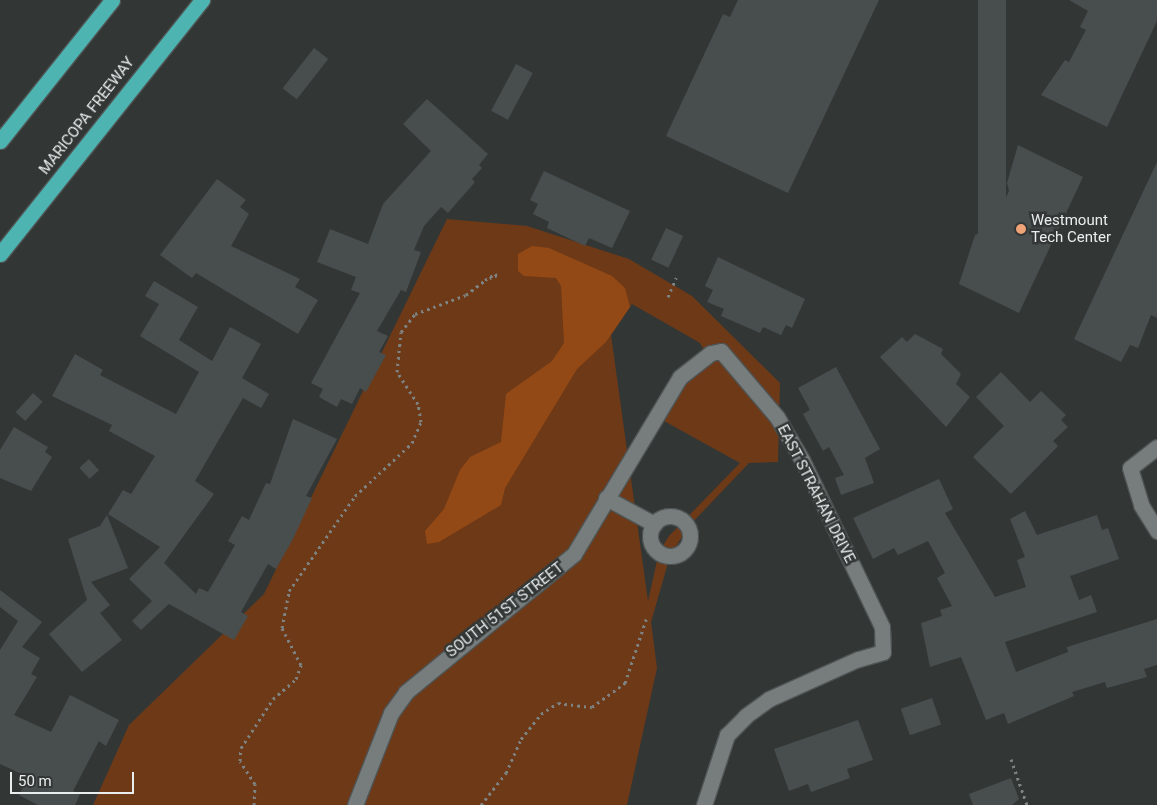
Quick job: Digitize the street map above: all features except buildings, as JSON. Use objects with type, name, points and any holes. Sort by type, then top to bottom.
[{"type":"highway","points":[[0,141],[112,0]]},
{"type":"highway","name":"MARICOPA FREEWAY","points":[[0,254],[202,0]]},
{"type":"street","name":"SOUTH 51ST STREET","points":[[355,805],[392,713],[406,692],[561,567],[606,498],[680,377],[711,353],[721,351]]},
{"type":"street","name":"EAST STRAHAN DRIVE","points":[[704,805],[727,735],[746,716],[769,699],[858,659],[884,652],[882,627],[802,460],[776,417],[721,351]]},
{"type":"street","points":[[1157,446],[1130,468],[1141,506],[1157,531]]},
{"type":"street","points":[[606,498],[654,524]]},
{"type":"path","points":[[254,805],[255,784],[240,761],[242,748],[274,700],[296,679],[301,665],[282,628],[289,591],[355,496],[412,443],[421,422],[418,404],[397,372],[401,332],[415,314],[466,295],[490,278]]},
{"type":"path","points":[[668,297],[676,278]]},
{"type":"path","points":[[480,805],[506,773],[521,739],[541,714],[558,703],[592,706],[625,683],[631,676],[647,617]]},
{"type":"path","points":[[1011,759],[1027,805]]},
{"type":"shaded area","points":[[447,219],[527,226],[629,259],[692,296],[780,383],[778,462],[749,463],[688,527],[670,556],[651,622],[657,668],[627,805],[93,805],[129,725],[264,594]],"holes":[[[632,304],[700,343],[707,356],[655,416],[740,463],[669,536],[659,552],[648,601],[611,335]]]},
{"type":"shaded area","points":[[532,246],[549,248],[612,276],[625,288],[630,307],[606,342],[577,369],[505,488],[501,505],[439,542],[427,544],[425,531],[444,509],[460,470],[470,457],[501,442],[506,394],[552,361],[564,343],[561,286],[556,278],[524,276],[518,271],[518,254]]},
{"type":"place","name":"Westmount Tech Center","points":[[1021,229]]}]
